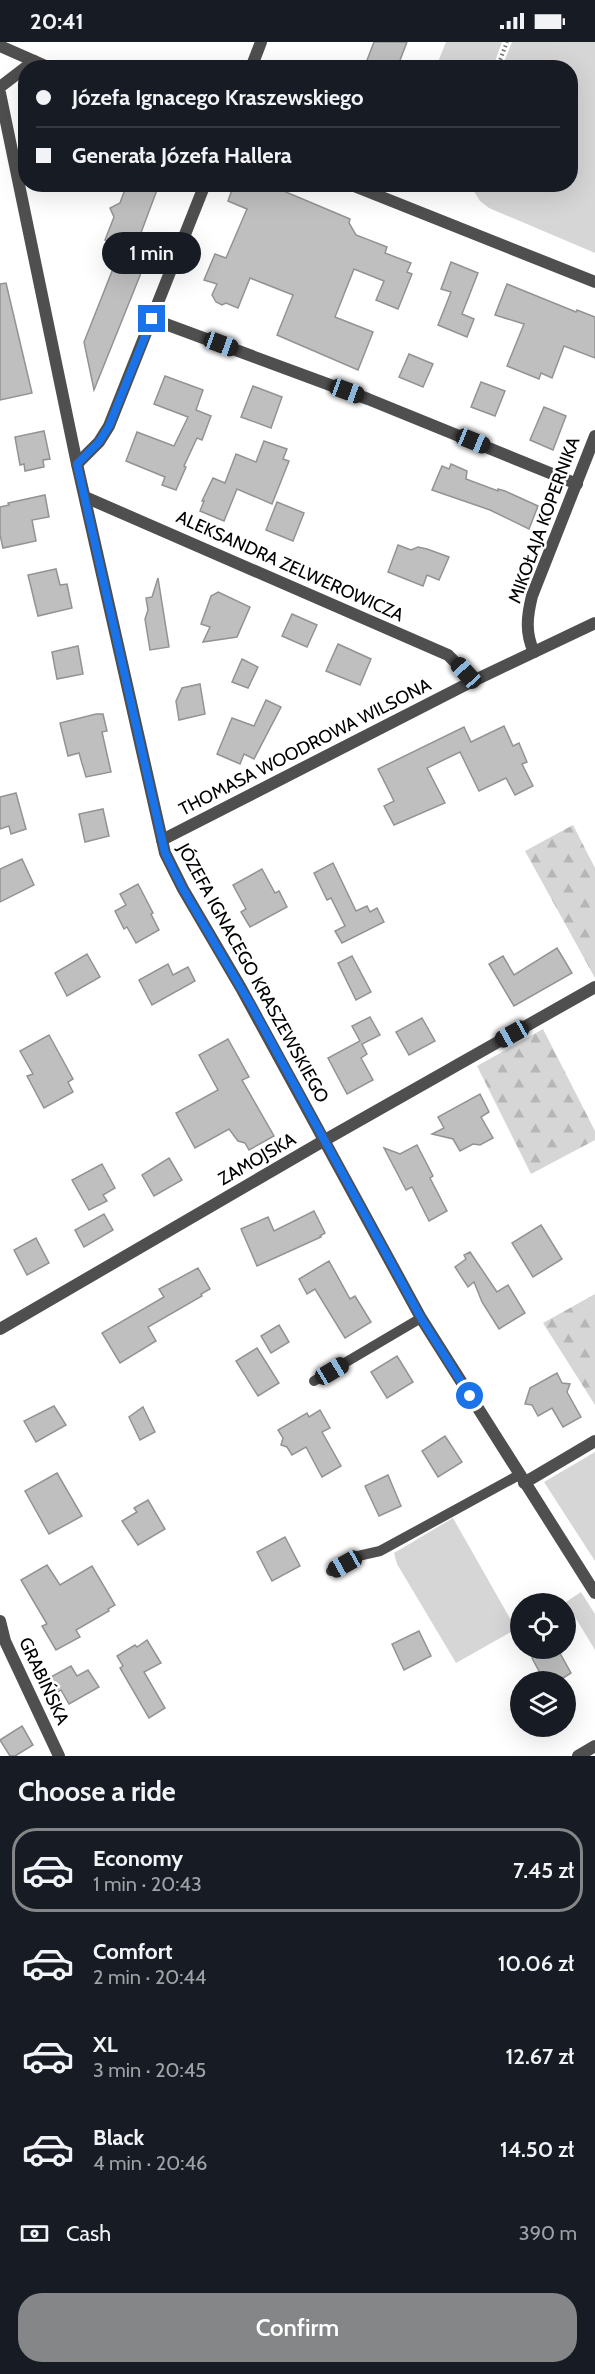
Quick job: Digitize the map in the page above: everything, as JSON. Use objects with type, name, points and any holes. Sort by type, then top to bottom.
[{"type":"street","points":[[254,60],[261,42]]},
{"type":"street","points":[[0,46],[32,60]]},
{"type":"street","points":[[0,87],[18,73]]},
{"type":"street","name":"JÓZEFA IGNACEGO KRASZEWSKIEGO","points":[[0,93],[18,180]]},
{"type":"street","name":"JÓZEFA IGNACEGO KRASZEWSKIEGO","points":[[21,192],[77,464],[165,853],[421,1318],[595,1593]]},
{"type":"street","points":[[77,464],[99,442],[109,426],[202,192]]},
{"type":"street","points":[[369,192],[595,282]]},
{"type":"street","points":[[152,319],[368,399],[577,484]]},
{"type":"street","name":"MIKOŁAJA KOPERNIKA","points":[[534,652],[528,634],[527,621],[532,596],[595,436]]},
{"type":"street","name":"ALEKSANDRA ZELWEROWICZA","points":[[85,497],[448,655],[466,673],[471,682]]},
{"type":"street","name":"THOMASA WOODROWA WILSONA","points":[[162,840],[471,682],[595,623]]},
{"type":"street","name":"ZAMOJSKA","points":[[0,1329],[325,1140],[595,987]]},
{"type":"street","points":[[521,1479],[595,1441]]},
{"type":"street","name":"GRABIŃSKA","points":[[0,1621],[4,1641],[59,1756]]},
{"type":"street","points":[[578,1756],[595,1746]]},
{"type":"lane","points":[[314,1382],[421,1318]]},
{"type":"lane","points":[[331,1571],[358,1556],[380,1551],[521,1479]]},
{"type":"path","points":[[500,60],[507,42]]},
{"type":"green space","points":[[446,42],[502,42],[496,60],[439,60]]},
{"type":"green space","points":[[512,42],[595,42],[595,253],[489,208],[480,201],[474,192],[578,192],[578,60],[505,60]]},
{"type":"green space","points":[[573,825],[595,868],[595,978],[525,851]]},
{"type":"green space","points":[[543,1029],[595,1131],[595,1140],[531,1174],[477,1066]]},
{"type":"green space","points":[[595,1294],[595,1405],[543,1323]]},
{"type":"green space","points":[[595,1452],[595,1561],[544,1482]]},
{"type":"green space","points":[[453,1518],[510,1618],[510,1632],[456,1663],[397,1564],[394,1553]]},
{"type":"green space","points":[[581,1592],[595,1614],[595,1650],[576,1619],[576,1595]]},
{"type":"building","points":[[374,42],[407,42],[400,60],[367,60]]},
{"type":"building","points":[[124,192],[156,192],[139,238],[145,240],[134,271],[141,273],[94,390],[84,342],[122,246],[105,240],[114,217],[110,208],[120,203]]},
{"type":"building","points":[[231,192],[286,192],[350,219],[349,223],[356,235],[387,247],[385,253],[411,263],[407,272],[412,274],[398,309],[376,300],[384,281],[354,269],[335,317],[373,332],[358,370],[277,335],[293,295],[250,278],[238,308],[216,302],[212,295],[217,284],[204,280],[215,254],[226,258],[247,209],[228,201]]},
{"type":"building","points":[[451,262],[478,273],[462,314],[474,319],[467,337],[438,325],[451,292],[441,289]]},
{"type":"building","points":[[6,283],[32,393],[0,400],[0,284]]},
{"type":"building","points":[[507,284],[576,312],[577,310],[595,317],[595,358],[564,346],[552,378],[541,373],[539,379],[507,366],[524,324],[495,315]]},
{"type":"building","points":[[409,354],[433,364],[423,387],[399,377]]},
{"type":"building","points":[[165,376],[203,390],[196,410],[211,416],[202,440],[197,438],[176,490],[162,485],[165,477],[126,461],[137,432],[174,446],[188,417],[154,404]]},
{"type":"building","points":[[481,382],[505,391],[495,416],[471,407]]},
{"type":"building","points":[[253,386],[282,397],[271,428],[241,417]]},
{"type":"building","points":[[544,407],[566,416],[553,450],[530,440]]},
{"type":"building","points":[[44,431],[50,459],[43,460],[44,467],[25,471],[24,464],[20,465],[15,437]]},
{"type":"building","points":[[264,441],[287,449],[283,459],[289,461],[272,504],[237,489],[224,521],[200,511],[204,501],[202,501],[213,478],[225,483],[236,454],[256,462]]},
{"type":"building","points":[[451,464],[467,471],[466,479],[498,491],[498,489],[505,491],[538,506],[529,529],[490,510],[432,490],[442,466],[449,469]]},
{"type":"building","points":[[45,495],[49,517],[32,520],[36,541],[3,548],[0,535],[0,507],[9,505],[8,503]]},
{"type":"building","points":[[277,502],[304,513],[293,541],[266,530]]},
{"type":"building","points":[[398,545],[411,550],[418,547],[427,549],[449,557],[439,580],[427,575],[423,586],[388,572]]},
{"type":"building","points":[[56,569],[60,585],[67,584],[72,608],[38,616],[28,575]]},
{"type":"building","points":[[158,578],[169,647],[150,650],[145,619],[148,610],[146,598],[152,597]]},
{"type":"building","points":[[218,592],[250,607],[237,637],[203,642],[210,627],[201,624],[211,596]]},
{"type":"building","points":[[292,614],[317,625],[307,647],[282,636]]},
{"type":"building","points":[[338,644],[371,659],[360,685],[326,671]]},
{"type":"building","points":[[78,646],[83,674],[57,679],[52,652]]},
{"type":"building","points":[[242,659],[258,667],[248,688],[232,682]]},
{"type":"building","points":[[200,684],[205,714],[179,720],[176,701],[182,688]]},
{"type":"building","points":[[266,700],[281,707],[254,759],[244,754],[240,764],[217,754],[232,718],[254,726]]},
{"type":"building","points":[[103,714],[107,731],[102,732],[111,772],[86,777],[79,753],[68,756],[60,723]]},
{"type":"building","points":[[504,726],[513,746],[519,743],[527,762],[522,764],[533,786],[515,795],[506,778],[479,791],[460,752],[427,768],[445,803],[394,825],[384,806],[394,801],[378,769],[464,727],[471,742]]},
{"type":"building","points":[[16,793],[26,829],[11,834],[9,826],[0,829],[0,797]]},
{"type":"building","points":[[103,809],[109,836],[85,842],[79,814]]},
{"type":"building","points":[[22,859],[34,885],[0,902],[0,869]]},
{"type":"building","points":[[333,863],[356,911],[367,906],[370,912],[377,908],[384,922],[342,943],[335,931],[345,926],[331,898],[327,900],[314,873]]},
{"type":"building","points":[[262,869],[275,893],[279,891],[287,907],[250,927],[241,912],[246,909],[233,885]]},
{"type":"building","points":[[138,884],[159,930],[136,943],[127,927],[124,929],[115,911],[126,905],[120,894]]},
{"type":"building","points":[[557,948],[572,973],[514,1006],[489,964],[503,956],[514,975]]},
{"type":"building","points":[[87,954],[100,977],[67,996],[55,973]]},
{"type":"building","points":[[352,956],[371,992],[356,1000],[338,963]]},
{"type":"building","points":[[168,964],[173,975],[188,967],[195,981],[152,1005],[139,980]]},
{"type":"building","points":[[370,1017],[380,1035],[362,1044],[367,1054],[361,1058],[373,1080],[347,1094],[328,1058],[360,1041],[352,1026]]},
{"type":"building","points":[[422,1018],[435,1041],[409,1055],[396,1032]]},
{"type":"building","points":[[49,1035],[73,1079],[68,1082],[73,1092],[44,1108],[27,1076],[33,1074],[20,1051]]},
{"type":"building","points":[[228,1039],[249,1077],[242,1080],[274,1136],[249,1150],[245,1143],[238,1141],[229,1129],[195,1148],[176,1113],[218,1090],[199,1055]]},
{"type":"building","points":[[480,1094],[489,1112],[481,1117],[493,1138],[460,1151],[453,1139],[432,1134],[444,1128],[438,1117]]},
{"type":"building","points":[[417,1145],[433,1176],[430,1178],[447,1211],[429,1221],[412,1187],[406,1190],[384,1148],[400,1154]]},
{"type":"building","points":[[169,1158],[182,1180],[154,1196],[142,1175]]},
{"type":"building","points":[[102,1164],[115,1188],[103,1195],[107,1201],[89,1210],[72,1180]]},
{"type":"building","points":[[314,1211],[325,1233],[321,1237],[257,1266],[241,1229],[268,1217],[274,1231]]},
{"type":"building","points":[[104,1214],[113,1230],[84,1247],[75,1230]]},
{"type":"building","points":[[541,1225],[562,1259],[533,1277],[512,1243]]},
{"type":"building","points":[[36,1238],[49,1263],[27,1275],[14,1250]]},
{"type":"building","points":[[470,1252],[497,1292],[508,1285],[525,1313],[499,1329],[482,1302],[474,1282],[468,1287],[455,1267],[466,1259],[464,1255]]},
{"type":"building","points":[[329,1261],[350,1299],[355,1296],[371,1322],[345,1338],[315,1289],[307,1294],[299,1279]]},
{"type":"building","points":[[198,1268],[210,1289],[148,1327],[156,1341],[120,1363],[102,1333],[164,1297],[159,1289]]},
{"type":"building","points":[[279,1325],[289,1342],[271,1353],[261,1336]]},
{"type":"building","points":[[257,1348],[279,1383],[258,1396],[236,1361]]},
{"type":"building","points":[[397,1356],[413,1382],[387,1398],[371,1372]]},
{"type":"building","points":[[557,1373],[562,1383],[570,1384],[567,1392],[581,1417],[563,1427],[552,1408],[538,1416],[532,1405],[525,1404],[530,1388]]},
{"type":"building","points":[[54,1406],[66,1425],[36,1442],[24,1421]]},
{"type":"building","points":[[143,1407],[155,1432],[140,1440],[129,1417]]},
{"type":"building","points":[[320,1410],[330,1428],[322,1432],[341,1466],[322,1477],[306,1447],[292,1455],[287,1447],[281,1445],[283,1438],[278,1430],[307,1413],[309,1417]]},
{"type":"building","points":[[445,1436],[462,1462],[438,1477],[422,1451]]},
{"type":"building","points":[[57,1473],[82,1516],[49,1534],[25,1491]]},
{"type":"building","points":[[388,1475],[401,1506],[379,1516],[365,1486]]},
{"type":"building","points":[[148,1500],[165,1529],[138,1545],[122,1521],[137,1512],[134,1508]]},
{"type":"building","points":[[285,1537],[300,1566],[272,1581],[257,1552]]},
{"type":"building","points":[[47,1565],[60,1585],[92,1566],[115,1605],[108,1609],[109,1611],[76,1630],[80,1637],[56,1650],[42,1626],[47,1624],[21,1580]]},
{"type":"building","points":[[419,1631],[431,1656],[404,1670],[392,1644]]},
{"type":"building","points":[[147,1640],[161,1663],[144,1672],[165,1708],[149,1718],[120,1668],[123,1666],[117,1656]]},
{"type":"building","points":[[533,1659],[563,1659],[570,1671],[539,1671]]},
{"type":"building","points":[[71,1666],[77,1676],[88,1670],[99,1687],[69,1704],[61,1690],[58,1692],[49,1678]]},
{"type":"building","points":[[22,1726],[33,1745],[15,1756],[10,1756],[0,1740]]},
{"type":"route","points":[[152,319],[109,426],[99,442],[77,464],[165,853],[183,889],[252,1007],[421,1318],[470,1396]]}]
